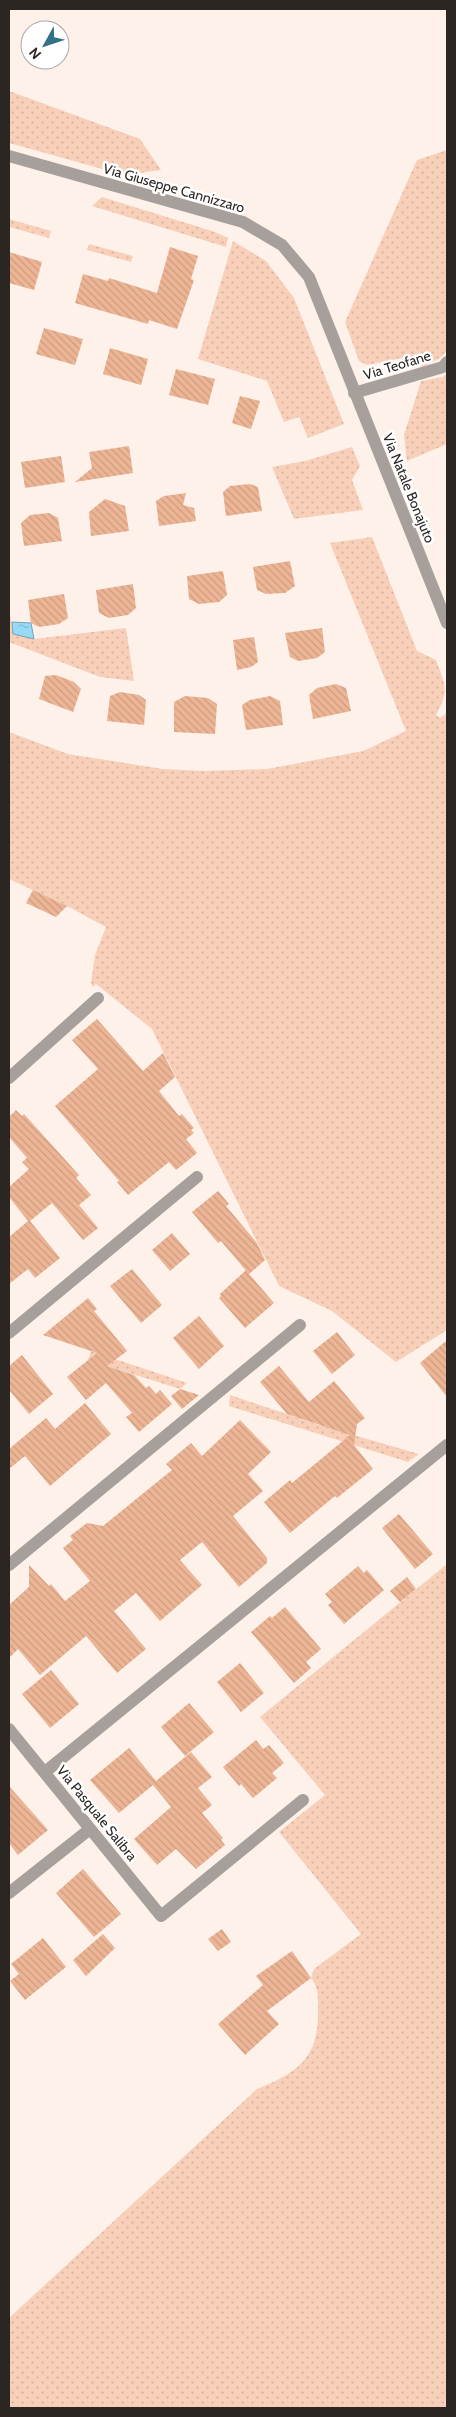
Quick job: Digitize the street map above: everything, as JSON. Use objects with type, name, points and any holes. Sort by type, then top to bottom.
[{"type":"street","name":"Via Giuseppe Cannizzaro","points":[[9,156],[243,222],[282,245],[309,277],[354,393]]},
{"type":"street","name":"Via Teofane","points":[[354,393],[443,367],[447,362]]},
{"type":"street","name":"Via Natale Bonajuto","points":[[354,393],[447,623]]},
{"type":"street","points":[[9,1078],[98,998]]},
{"type":"street","points":[[9,1332],[197,1177]]},
{"type":"street","points":[[9,1565],[300,1325]]},
{"type":"street","points":[[44,1772],[447,1446]]},
{"type":"street","name":"Via Pasquale Salibra","points":[[9,1729],[161,1916],[303,1800]]},
{"type":"street","points":[[9,1894],[90,1829]]},
{"type":"shaded area","points":[[9,91],[140,139],[161,170],[124,175],[9,143]]},
{"type":"shaded area","points":[[447,150],[447,351],[440,358],[420,368],[424,359],[422,354],[367,365],[359,361],[345,322],[417,160]]},
{"type":"shaded area","points":[[102,197],[215,232],[228,238],[226,247],[92,206]]},
{"type":"shaded area","points":[[9,219],[51,231],[49,238],[9,227]]},
{"type":"shaded area","points":[[233,241],[266,261],[294,298],[344,424],[308,438],[299,417],[284,422],[267,381],[198,359]]},
{"type":"shaded area","points":[[89,244],[133,256],[131,262],[87,250]]},
{"type":"shaded area","points":[[447,373],[447,444],[407,461],[404,435],[421,381],[443,377]]},
{"type":"shaded area","points":[[352,447],[360,466],[352,480],[363,510],[294,519],[272,467],[305,461]]},
{"type":"shaded area","points":[[372,537],[417,651],[436,660],[442,676],[445,693],[436,715],[440,718],[447,713],[447,1330],[396,1362],[332,1311],[279,1286],[152,1029],[96,984],[93,987],[91,983],[95,955],[106,927],[67,906],[9,879],[9,732],[68,754],[163,769],[204,771],[267,769],[363,751],[406,731],[330,543]]},
{"type":"shaded area","points":[[9,607],[13,634],[34,639],[126,628],[134,681],[100,677],[9,642]]},
{"type":"shaded area","points":[[91,1351],[187,1383],[180,1389],[88,1360]]},
{"type":"shaded area","points":[[230,1395],[319,1425],[419,1454],[408,1462],[229,1406]]},
{"type":"shaded area","points":[[447,1564],[447,2408],[9,2408],[9,2318],[257,2089],[284,2077],[303,2062],[310,2052],[315,2041],[317,2027],[317,1993],[311,1978],[314,1969],[361,1934],[279,1832],[325,1795],[260,1717]]},
{"type":"water","points":[[12,622],[31,623],[34,639],[13,634]]},
{"type":"building","points":[[170,247],[198,256],[191,279],[194,280],[177,329],[149,320],[148,324],[75,303],[83,274],[108,281],[109,278],[157,293]]},
{"type":"building","points":[[9,252],[42,262],[34,290],[9,283]]},
{"type":"building","points":[[44,328],[83,339],[75,365],[36,354]]},
{"type":"building","points":[[110,348],[148,359],[141,385],[103,374]]},
{"type":"building","points":[[176,369],[215,379],[208,405],[169,395]]},
{"type":"building","points":[[240,396],[260,401],[251,429],[232,423]]},
{"type":"building","points":[[129,446],[133,473],[75,482],[92,468],[89,452]]},
{"type":"building","points":[[61,456],[65,482],[25,488],[21,462]]},
{"type":"building","points":[[250,484],[258,487],[262,511],[226,516],[223,492],[230,486]]},
{"type":"building","points":[[186,493],[183,505],[194,508],[196,521],[159,526],[156,501],[164,496]]},
{"type":"building","points":[[105,499],[125,506],[129,531],[91,536],[89,512]]},
{"type":"building","points":[[49,513],[58,518],[62,541],[24,546],[21,523],[30,515]]},
{"type":"building","points":[[290,561],[295,586],[285,593],[266,594],[257,590],[253,567]]},
{"type":"building","points":[[223,571],[227,595],[219,602],[199,604],[189,599],[187,576]]},
{"type":"building","points":[[133,584],[136,608],[128,615],[109,618],[99,613],[96,590]]},
{"type":"building","points":[[64,594],[68,618],[59,624],[39,627],[31,623],[28,600]]},
{"type":"building","points":[[322,628],[325,652],[317,658],[298,661],[290,657],[285,633]]},
{"type":"building","points":[[254,637],[258,662],[251,667],[237,670],[233,640]]},
{"type":"building","points":[[56,675],[74,682],[81,689],[73,712],[39,699],[45,676]]},
{"type":"building","points":[[336,684],[346,688],[351,711],[313,719],[309,695],[317,688]]},
{"type":"building","points":[[120,692],[139,695],[146,700],[144,725],[107,721],[110,696]]},
{"type":"building","points":[[185,696],[208,698],[217,704],[215,734],[174,732],[174,702]]},
{"type":"building","points":[[270,696],[280,701],[283,725],[246,730],[242,705],[250,700]]},
{"type":"building","points":[[33,890],[67,906],[56,917],[26,903]]},
{"type":"building","points":[[97,1019],[143,1071],[163,1053],[175,1077],[159,1091],[179,1116],[182,1114],[194,1128],[191,1130],[194,1133],[186,1139],[197,1153],[176,1170],[169,1162],[128,1195],[117,1182],[119,1181],[55,1106],[98,1069],[72,1040]]},
{"type":"building","points":[[16,1110],[22,1116],[24,1114],[79,1175],[76,1178],[91,1195],[79,1205],[98,1228],[83,1240],[52,1203],[30,1221],[60,1258],[35,1278],[28,1269],[9,1284],[9,1237],[28,1221],[9,1197],[9,1187],[29,1169],[22,1162],[27,1158],[9,1137],[9,1117]]},
{"type":"building","points":[[218,1191],[229,1204],[226,1206],[257,1243],[265,1260],[249,1274],[274,1303],[245,1328],[219,1298],[220,1294],[246,1270],[221,1241],[218,1243],[192,1212]]},
{"type":"building","points":[[172,1233],[190,1254],[170,1271],[152,1250]]},
{"type":"building","points":[[132,1269],[162,1305],[141,1323],[110,1286]]},
{"type":"building","points":[[88,1298],[97,1309],[94,1311],[127,1351],[107,1366],[134,1375],[146,1388],[149,1386],[156,1394],[160,1390],[172,1404],[139,1432],[126,1417],[132,1413],[106,1383],[86,1400],[67,1377],[97,1353],[43,1335]]},
{"type":"building","points":[[199,1316],[224,1346],[199,1369],[173,1338]]},
{"type":"building","points":[[337,1332],[355,1355],[332,1374],[313,1351]]},
{"type":"building","points":[[447,1340],[447,1397],[420,1363]]},
{"type":"building","points":[[22,1355],[53,1394],[29,1414],[9,1390],[9,1366]]},
{"type":"building","points":[[279,1366],[309,1402],[334,1381],[365,1418],[357,1424],[354,1445],[373,1469],[337,1498],[335,1496],[290,1533],[264,1502],[290,1480],[292,1483],[350,1435],[287,1414],[260,1382]]},
{"type":"building","points":[[180,1389],[199,1395],[182,1409],[171,1396]]},
{"type":"building","points":[[85,1403],[111,1434],[50,1486],[25,1456],[9,1469],[9,1449],[46,1418],[55,1429]]},
{"type":"building","points":[[240,1420],[271,1452],[248,1474],[263,1491],[233,1516],[267,1558],[267,1563],[239,1587],[202,1542],[180,1560],[202,1585],[160,1621],[136,1593],[114,1611],[146,1649],[117,1673],[86,1636],[40,1675],[18,1649],[9,1658],[9,1605],[29,1587],[29,1565],[49,1586],[51,1584],[65,1601],[90,1581],[63,1548],[73,1540],[70,1536],[87,1523],[103,1526],[172,1470],[166,1464],[191,1443],[202,1456]]},
{"type":"building","points":[[399,1514],[433,1554],[415,1569],[382,1528]]},
{"type":"building","points":[[358,1566],[364,1573],[367,1570],[384,1590],[344,1624],[328,1605],[332,1602],[325,1594]]},
{"type":"building","points":[[407,1577],[416,1589],[400,1602],[390,1591]]},
{"type":"building","points":[[285,1607],[321,1649],[306,1662],[311,1668],[294,1683],[251,1632],[270,1616],[272,1618]]},
{"type":"building","points":[[240,1663],[264,1693],[241,1712],[217,1682]]},
{"type":"building","points":[[51,1670],[79,1704],[50,1728],[22,1694]]},
{"type":"building","points":[[189,1703],[214,1732],[185,1756],[161,1727]]},
{"type":"building","points":[[256,1740],[263,1749],[269,1745],[284,1763],[272,1773],[277,1778],[253,1798],[241,1784],[239,1786],[223,1767]]},
{"type":"building","points":[[129,1748],[156,1781],[191,1752],[212,1777],[198,1788],[212,1805],[202,1813],[223,1838],[221,1840],[225,1845],[196,1869],[176,1849],[157,1865],[134,1839],[171,1807],[153,1785],[119,1813],[90,1780]]},
{"type":"building","points":[[9,1786],[48,1830],[18,1855],[9,1843]]},
{"type":"building","points":[[83,1869],[121,1914],[94,1937],[56,1893]]},
{"type":"building","points":[[222,1929],[231,1942],[218,1951],[208,1939]]},
{"type":"building","points":[[103,1934],[115,1948],[86,1976],[73,1960]]},
{"type":"building","points":[[43,1938],[66,1967],[25,2000],[10,1981],[19,1974],[11,1964]]},
{"type":"building","points":[[292,1951],[311,1978],[267,2011],[279,2024],[245,2055],[218,2024],[263,1985],[256,1976]]}]
